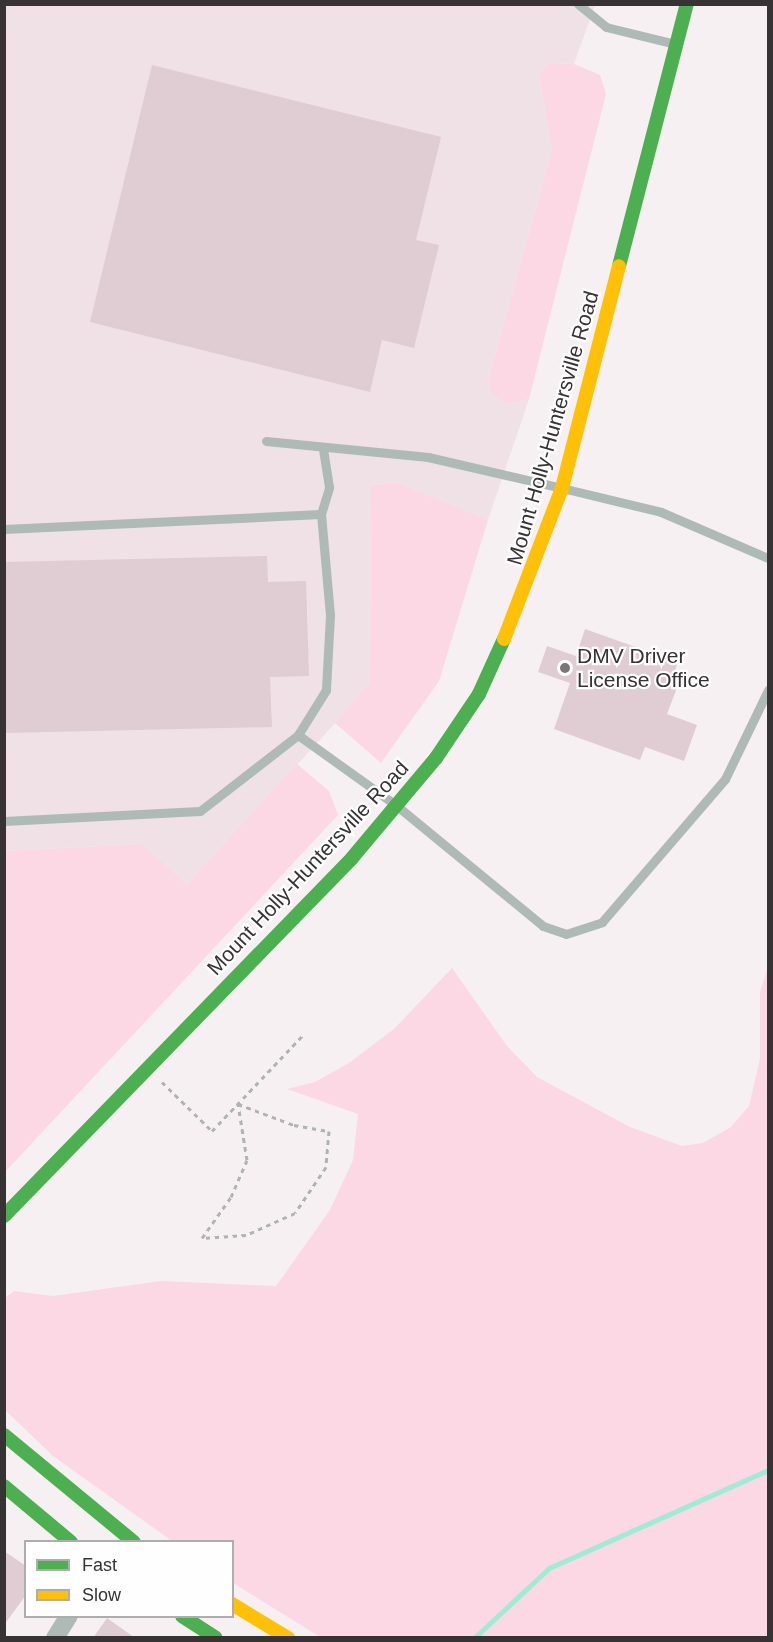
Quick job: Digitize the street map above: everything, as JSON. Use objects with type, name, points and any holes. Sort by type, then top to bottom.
[{"type":"main road","name":"Mount Holly-Huntersville Road","points":[[4,1216],[397,806],[458,727],[498,658],[562,488],[687,4]]},
{"type":"main road","points":[[4,1435],[126,1539]]},
{"type":"main road","points":[[4,1486],[68,1540]]},
{"type":"main road","points":[[234,1605],[288,1638]]},
{"type":"main road","points":[[184,1618],[216,1638]]},
{"type":"street","points":[[55,1638],[68,1618]]},
{"type":"lane","points":[[578,4],[606,27],[677,44]]},
{"type":"lane","points":[[266,441],[428,457],[562,488],[661,512],[768,558]]},
{"type":"lane","points":[[4,821],[200,811],[298,735],[326,690],[330,615],[321,514],[329,487],[323,448]]},
{"type":"lane","points":[[4,530],[321,514]]},
{"type":"lane","points":[[298,735],[397,806],[543,926],[566,934],[585,931],[602,922],[725,779],[768,690]]},
{"type":"path","points":[[148,1068],[212,1131],[305,1033]]},
{"type":"path","points":[[238,1104],[294,1125],[329,1131],[326,1167],[295,1213],[246,1235],[202,1238],[231,1197],[247,1160],[238,1104]]},
{"type":"shaded area","points":[[595,5],[574,64],[550,63],[539,75],[552,150],[488,381],[510,403],[529,399],[488,520],[399,483],[371,485],[370,685],[187,885],[141,844],[5,851],[5,6]]},
{"type":"shaded area","points":[[550,63],[574,64],[600,75],[606,94],[529,399],[510,403],[494,396],[488,381],[552,150],[539,75]]},
{"type":"shaded area","points":[[399,483],[488,520],[439,681],[381,763],[335,723],[370,684],[371,485]]},
{"type":"shaded area","points":[[297,764],[329,791],[338,815],[5,1172],[5,851],[142,844],[187,885]]},
{"type":"shaded area","points":[[768,967],[768,1637],[320,1637],[234,1584],[234,1540],[171,1540],[53,1456],[5,1410],[5,1298],[14,1291],[53,1296],[161,1281],[276,1286],[330,1210],[353,1160],[358,1114],[287,1089],[315,1082],[349,1063],[394,1029],[452,968],[507,1046],[537,1077],[630,1127],[682,1146],[703,1143],[731,1127],[749,1106],[760,1059],[760,992]]},
{"type":"building","points":[[152,65],[441,137],[416,240],[439,245],[414,348],[382,340],[370,392],[90,322]]},
{"type":"building","points":[[267,556],[268,582],[306,581],[309,676],[270,677],[272,727],[4,733],[4,562]]},
{"type":"building","points":[[585,629],[678,662],[671,682],[678,685],[667,714],[697,725],[684,761],[645,747],[640,760],[554,729],[570,683],[538,672],[547,646],[576,656]]},
{"type":"building","points":[[4,1551],[24,1565],[24,1598],[4,1625]]},
{"type":"building","points":[[107,1618],[135,1638],[93,1638]]},
{"type":"waterway","points":[[474,1638],[549,1568],[768,1470]]},
{"type":"traffic: fast","points":[[619,266],[687,4]]},
{"type":"traffic: fast","points":[[4,1216],[352,858],[436,758],[479,694],[504,639]]},
{"type":"traffic: fast","points":[[4,1435],[132,1540]]},
{"type":"traffic: fast","points":[[4,1486],[69,1540]]},
{"type":"traffic: fast","points":[[185,1618],[216,1638]]},
{"type":"traffic: slow","points":[[504,639],[562,488],[619,266]]},
{"type":"traffic: slow","points":[[234,1605],[288,1638]]},
{"type":"place","name":"DMV Driver License Office","points":[[565,668]]}]
